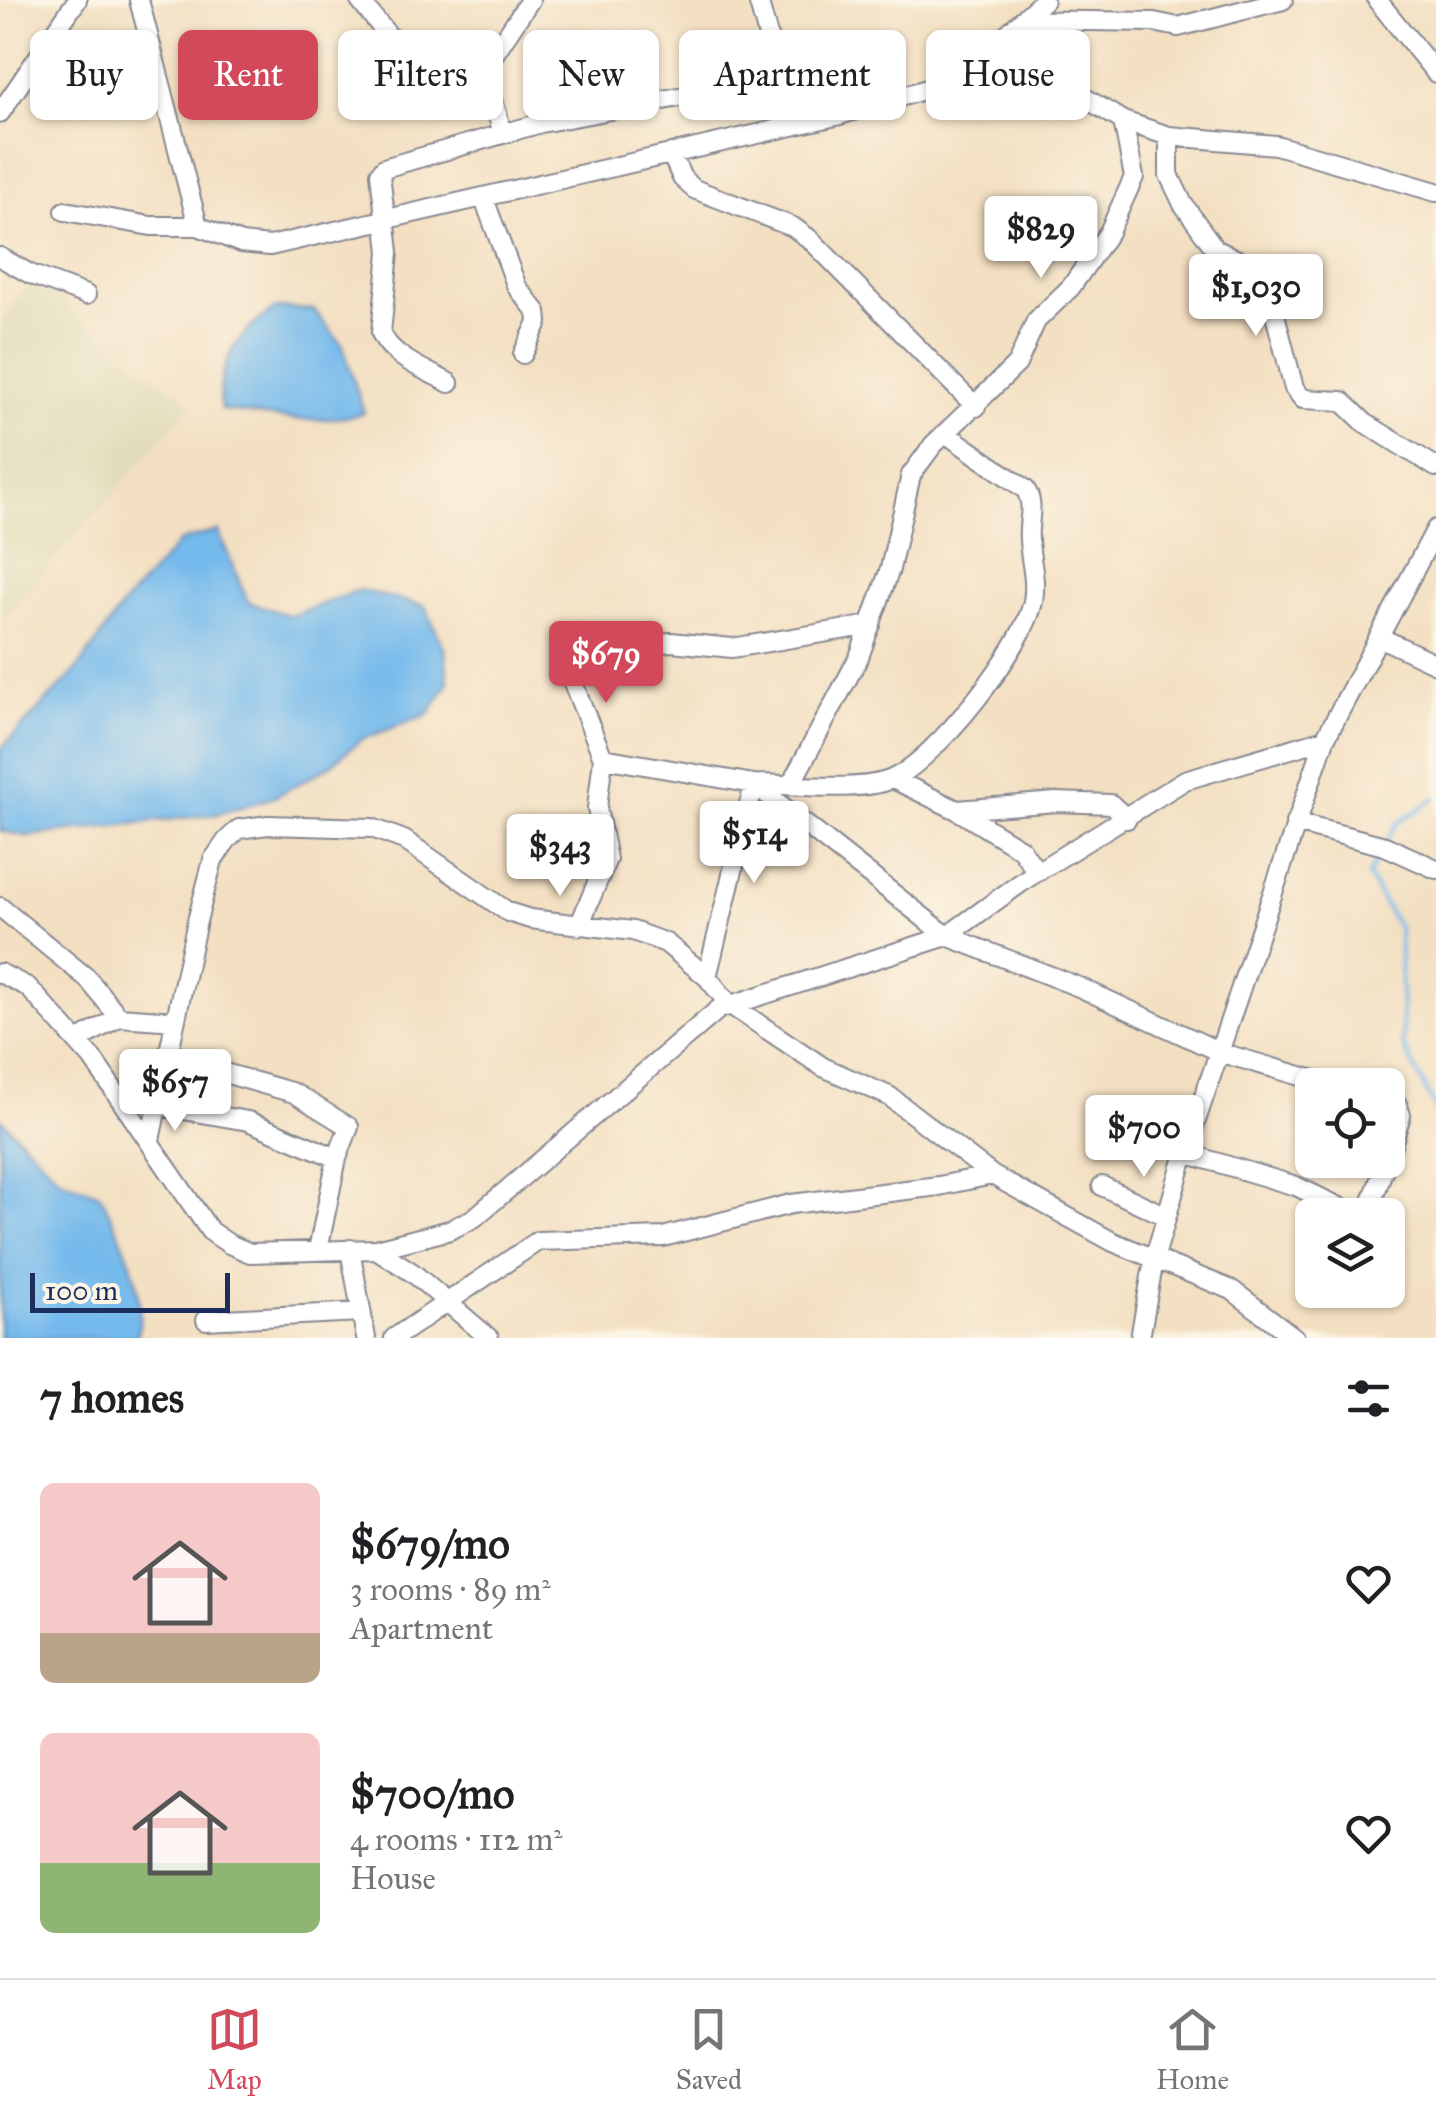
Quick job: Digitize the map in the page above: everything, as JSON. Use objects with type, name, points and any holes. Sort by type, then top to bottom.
[{"type":"street","points":[[0,112],[77,0]]},
{"type":"street","points":[[138,0],[198,226]]},
{"type":"street","points":[[503,40],[530,0]]},
{"type":"street","points":[[758,0],[766,30]]},
{"type":"street","points":[[1011,30],[1044,0]]},
{"type":"street","points":[[1022,20],[1178,26],[1283,0]]},
{"type":"street","points":[[1377,0],[1436,73]]},
{"type":"street","points":[[360,1],[384,30]]},
{"type":"street","points":[[65,211],[151,226],[198,226],[242,244],[270,246],[793,126],[926,89]]},
{"type":"street","points":[[449,382],[400,356],[386,344],[381,333],[388,220],[380,173],[384,168],[502,134],[679,98]]},
{"type":"street","points":[[1090,101],[1123,121],[1169,136],[1276,146],[1436,192]]},
{"type":"street","points":[[498,120],[502,134]]},
{"type":"street","points":[[791,120],[793,126]]},
{"type":"street","points":[[791,784],[859,657],[890,569],[911,475],[933,445],[948,435],[1017,364],[1036,321],[1070,287],[1110,232],[1134,177],[1123,121]]},
{"type":"street","points":[[1169,136],[1169,175],[1183,204],[1215,250],[1252,268],[1266,280],[1294,388],[1302,400],[1342,401],[1365,423],[1436,467]]},
{"type":"street","points":[[671,154],[682,178],[694,189],[793,227],[811,240],[976,407]]},
{"type":"street","points":[[484,199],[517,287],[536,312],[538,322],[523,354]]},
{"type":"street","points":[[0,257],[30,274],[86,295]]},
{"type":"street","points":[[603,758],[754,784],[852,784],[893,778],[938,741],[998,673],[1019,640],[1033,603],[1029,495],[948,435]]},
{"type":"street","points":[[1140,1338],[1154,1260],[1185,1153],[1222,1053],[1325,739],[1436,528]]},
{"type":"street","points":[[579,926],[607,859],[597,808],[603,758],[565,663],[641,645],[671,642],[732,648],[871,625]]},
{"type":"street","points":[[1379,637],[1436,664]]},
{"type":"street","points":[[0,974],[28,987],[76,1041],[150,1140],[210,1231],[250,1253],[376,1250],[450,1230],[474,1218],[708,1016],[729,1004],[947,936],[1037,872],[1199,774],[1325,739]]},
{"type":"street","points":[[893,778],[957,810],[1020,849],[1037,872]]},
{"type":"street","points":[[754,784],[947,936],[1079,987],[1222,1053],[1295,1074]]},
{"type":"street","points":[[707,977],[754,784]]},
{"type":"street","points":[[957,810],[1056,802],[1112,804],[1127,819]]},
{"type":"street","points":[[1295,823],[1384,846],[1436,869]]},
{"type":"street","points":[[150,1140],[213,860],[240,829],[268,825],[372,828],[404,840],[508,912],[579,926],[633,930],[666,943],[707,977],[729,1004],[823,1067],[889,1096],[992,1175],[1113,1242],[1232,1290],[1294,1338]]},
{"type":"street","points":[[0,907],[87,978],[119,1016]]},
{"type":"street","points":[[76,1041],[119,1016],[174,1020]]},
{"type":"street","points":[[220,1072],[294,1092],[350,1130],[337,1158],[318,1250]]},
{"type":"street","points":[[160,1106],[238,1118],[337,1158]]},
{"type":"street","points":[[1185,1153],[1296,1186],[1321,1198]]},
{"type":"street","points":[[394,1338],[530,1244],[546,1239],[663,1237],[791,1204],[939,1186],[992,1175]]},
{"type":"street","points":[[1102,1186],[1166,1216]]},
{"type":"street","points":[[350,1250],[366,1338]]},
{"type":"street","points":[[376,1250],[488,1338]]},
{"type":"street","points":[[206,1320],[360,1312]]},
{"type":"shaded area","points":[[32,276],[125,355],[193,404],[0,621],[0,324]]},
{"type":"water","points":[[276,308],[314,310],[343,346],[364,413],[310,420],[221,409],[222,377],[232,350]]},
{"type":"water","points":[[218,531],[248,602],[291,616],[359,590],[425,606],[445,650],[448,683],[429,714],[362,739],[328,767],[274,797],[217,814],[27,836],[0,831],[0,750],[80,666],[122,606],[180,541]]},
{"type":"water","points":[[0,1118],[60,1179],[100,1194],[124,1245],[136,1283],[136,1338],[0,1338]]},
{"type":"waterway","points":[[1388,840],[1396,824],[1436,798]]},
{"type":"waterway","points":[[1381,852],[1368,876],[1399,929],[1403,1046],[1436,1109]]}]
